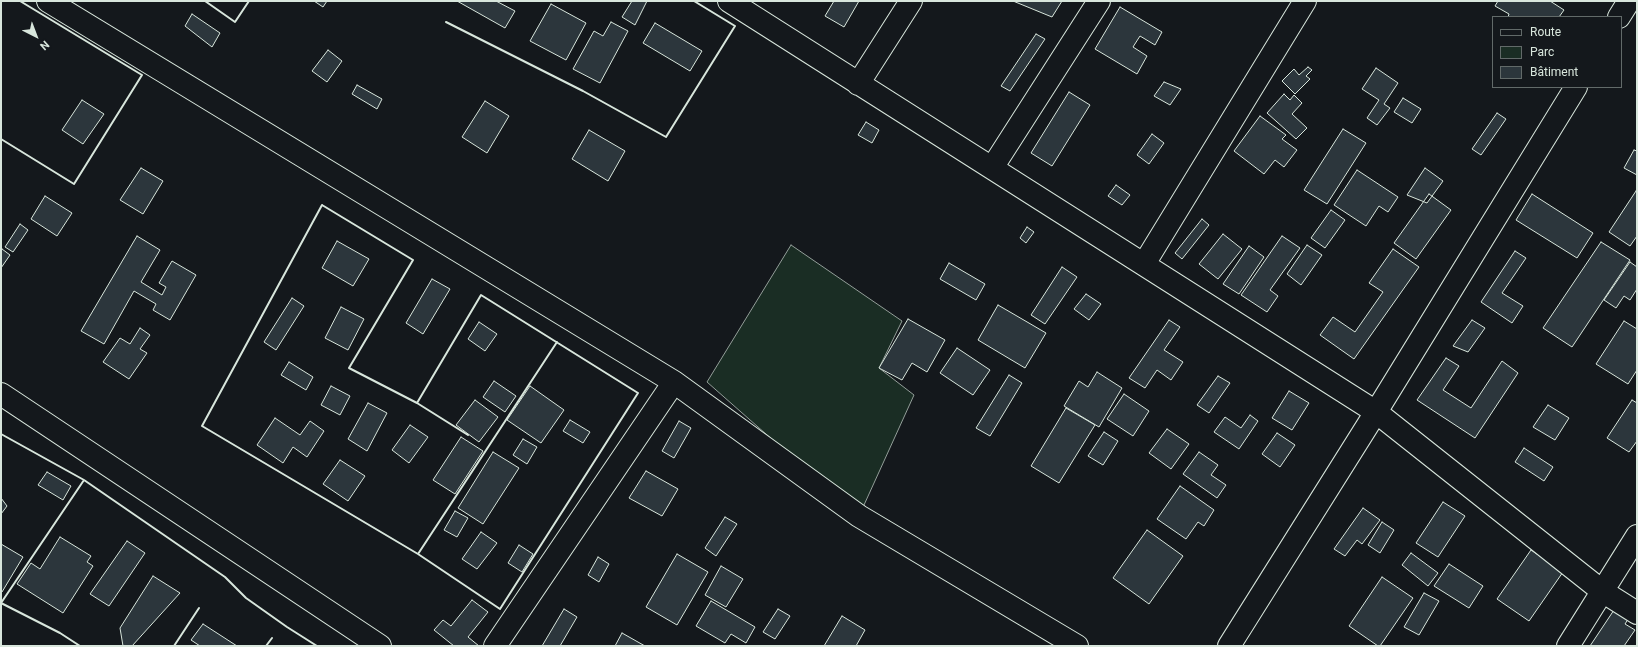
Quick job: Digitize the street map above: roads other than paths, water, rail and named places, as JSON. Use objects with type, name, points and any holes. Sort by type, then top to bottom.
[{"type":"street","points":[[48,1],[674,382],[859,516],[1077,646]]},
{"type":"street","points":[[729,1],[1376,412],[1602,591],[1637,613]]},
{"type":"street","points":[[858,84],[911,1]]},
{"type":"street","points":[[992,168],[1099,1]]},
{"type":"street","points":[[1144,264],[1305,1]]},
{"type":"street","points":[[1620,16],[1629,1]]},
{"type":"street","points":[[1229,646],[1376,412],[1575,88]]},
{"type":"street","points":[[495,646],[674,382]]},
{"type":"street","points":[[1,394],[380,646]]},
{"type":"street","points":[[1568,646],[1637,536]]}]
